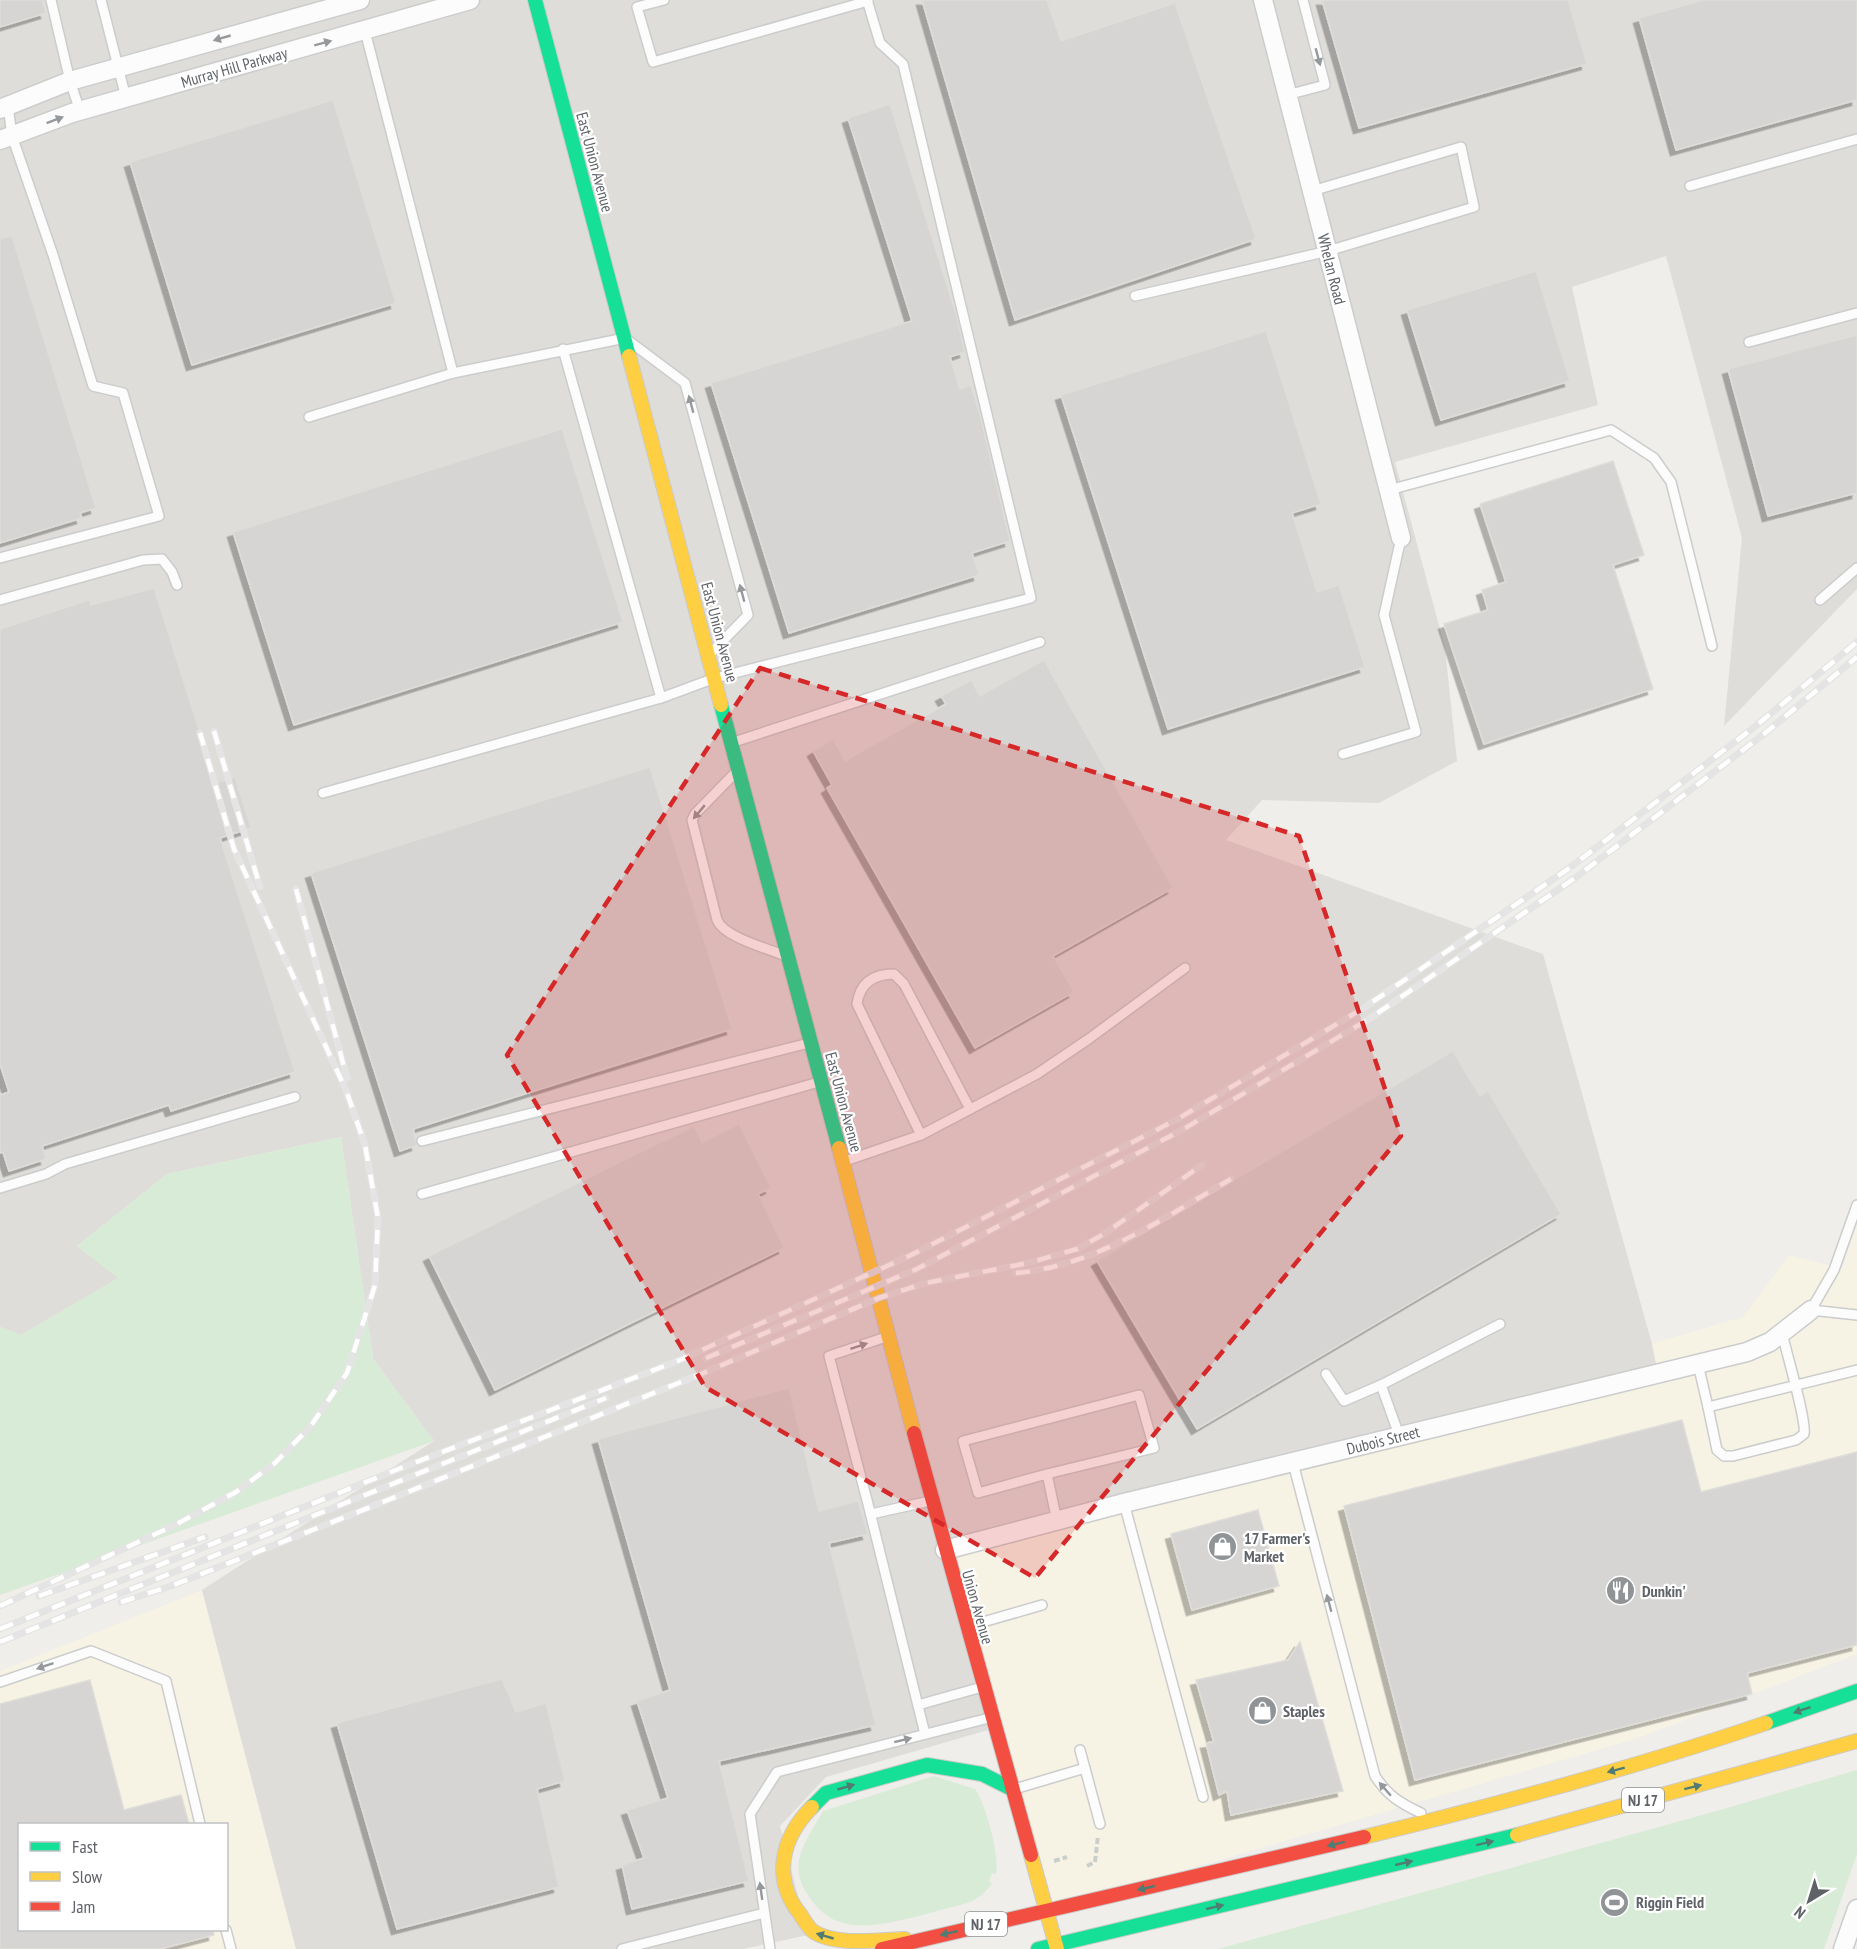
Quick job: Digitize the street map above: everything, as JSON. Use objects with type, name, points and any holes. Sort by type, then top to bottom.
[{"type":"main road","name":"East Union Avenue","points":[[535,0],[873,1273]]},
{"type":"main road","name":"Union Avenue","points":[[873,1273],[945,1550],[1056,1947]]},
{"type":"main road","name":"NJ 17","points":[[882,1949],[1283,1857],[1434,1819],[1641,1763],[1857,1691]]},
{"type":"main road","name":"NJ 17","points":[[1038,1949],[1056,1947],[1523,1834],[1857,1741]]},
{"type":"main road","points":[[925,1939],[841,1941],[814,1932],[795,1909],[784,1885],[782,1869],[787,1846],[801,1818],[826,1793],[927,1765],[982,1774],[1012,1789]]},
{"type":"street","name":"Murray Hill Parkway","points":[[4,107],[70,81],[360,0]]},
{"type":"street","name":"Murray Hill Parkway","points":[[6,138],[80,111],[471,0]]},
{"type":"street","name":"Whelan Road","points":[[1263,0],[1401,538]]},
{"type":"street","points":[[260,28],[268,58]]},
{"type":"street","name":"Dubois Street","points":[[945,1550],[1124,1503],[1759,1348],[1811,1310]]},
{"type":"street","points":[[1843,1949],[1857,1909]]},
{"type":"lane","points":[[51,0],[70,81],[80,111]]},
{"type":"lane","points":[[101,0],[126,98]]},
{"type":"lane","points":[[323,793],[661,698],[715,678],[1030,598],[903,64],[880,43],[868,1],[653,62],[637,7],[664,0]]},
{"type":"lane","points":[[1287,95],[1325,85],[1303,0]]},
{"type":"lane","points":[[365,31],[453,373]]},
{"type":"lane","points":[[0,558],[159,516],[123,393],[93,386],[53,255],[6,138],[4,107]]},
{"type":"lane","points":[[1690,186],[1857,139]]},
{"type":"lane","points":[[1135,296],[1328,251],[1474,207],[1461,147],[1312,190]]},
{"type":"lane","points":[[1749,342],[1857,313]]},
{"type":"lane","points":[[309,417],[453,373],[625,338],[686,383],[748,615],[709,656]]},
{"type":"lane","points":[[563,349],[661,698]]},
{"type":"lane","points":[[1389,490],[1611,430],[1654,458],[1671,482],[1712,646]]},
{"type":"lane","points":[[1343,754],[1416,732],[1384,615],[1401,538]]},
{"type":"lane","points":[[0,600],[143,560],[162,559],[172,572],[177,585]]},
{"type":"lane","points":[[1820,600],[1857,568]]},
{"type":"lane","points":[[732,742],[1040,642]]},
{"type":"lane","points":[[739,769],[695,814],[692,820],[717,920],[719,926],[727,932],[789,957]]},
{"type":"lane","points":[[843,1162],[921,1135],[1037,1074],[1185,968]]},
{"type":"lane","points":[[921,1135],[857,1004],[859,992],[865,983],[885,974],[894,974],[904,984],[970,1109]]},
{"type":"lane","points":[[422,1141],[811,1043]]},
{"type":"lane","points":[[422,1194],[822,1082]]},
{"type":"lane","points":[[0,1188],[46,1174],[65,1164],[295,1097]]},
{"type":"lane","points":[[1857,1205],[1834,1270],[1811,1310],[1857,1315]]},
{"type":"lane","points":[[1326,1374],[1344,1401],[1381,1385],[1500,1324]]},
{"type":"lane","points":[[1698,1364],[1717,1450],[1724,1456],[1733,1456],[1796,1440],[1804,1434],[1805,1426],[1782,1333]]},
{"type":"lane","points":[[889,1336],[829,1356],[871,1514],[925,1734]]},
{"type":"lane","points":[[1708,1407],[1857,1370]]},
{"type":"lane","points":[[1381,1385],[1399,1436]]},
{"type":"lane","points":[[1139,1395],[1154,1448],[1047,1474],[978,1493],[963,1441],[1139,1395]]},
{"type":"lane","points":[[1293,1463],[1375,1776],[1398,1803],[1434,1819]]},
{"type":"lane","points":[[1047,1474],[1057,1521]]},
{"type":"lane","points":[[871,1514],[932,1501]]},
{"type":"lane","points":[[1124,1503],[1203,1797]]},
{"type":"lane","points":[[966,1627],[1042,1605]]},
{"type":"lane","points":[[0,1682],[91,1651],[166,1681],[201,1823]]},
{"type":"lane","points":[[918,1705],[983,1687]]},
{"type":"lane","points":[[771,1949],[750,1814],[777,1772],[992,1718]]},
{"type":"lane","points":[[1080,1749],[1100,1824]]},
{"type":"lane","points":[[1012,1789],[1085,1768]]},
{"type":"lane","points":[[622,1949],[764,1913]]},
{"type":"lane","points":[[226,1931],[231,1949]]},
{"type":"lane","points":[[663,1938],[666,1949]]},
{"type":"path","points":[[1087,1866],[1095,1862],[1100,1824]]},
{"type":"highlighted area","points":[[760,668],[1299,836],[1401,1136],[1035,1578],[705,1387],[507,1055]]},
{"type":"shaded area","points":[[0,0],[1857,0],[1857,589],[1724,726],[1742,538],[1666,256],[1572,287],[1598,405],[1395,462],[1445,648],[1457,761],[1379,803],[1262,800],[1226,840],[1543,954],[1652,1344],[1657,1369],[942,1550],[988,1730],[826,1777],[780,1826],[808,1935],[743,1949],[296,1949],[202,1590],[434,1441],[373,1359],[341,1137],[167,1174],[77,1246],[119,1278],[21,1335],[0,1327]]},
{"type":"shaded area","points":[[1857,1225],[1857,1654],[1635,1739],[1047,1910],[945,1550],[1743,1317],[1789,1255],[1842,1269]]},
{"type":"shaded area","points":[[202,1590],[296,1949],[0,1949],[0,1671]]},
{"type":"green space","points":[[341,1137],[373,1359],[434,1441],[0,1595],[0,1327],[21,1335],[118,1278],[77,1246],[167,1174]]},
{"type":"green space","name":"Riggin Field","points":[[1857,1770],[1857,1854],[1824,1949],[1218,1949],[1720,1810]]},
{"type":"green space","points":[[934,1776],[975,1789],[979,1796],[991,1831],[996,1856],[996,1874],[992,1873],[989,1881],[992,1883],[989,1887],[980,1896],[964,1904],[889,1923],[847,1924],[821,1911],[803,1886],[799,1875],[799,1864],[805,1843],[823,1811]]},
{"type":"building","points":[[0,0],[42,0],[46,13],[0,27]]},
{"type":"building","points":[[922,0],[1047,0],[1061,41],[1175,3],[1256,239],[1015,320]]},
{"type":"building","points":[[1322,0],[1568,0],[1587,64],[1359,128]]},
{"type":"building","points":[[1703,0],[1857,0],[1857,100],[1676,150],[1639,18]]},
{"type":"building","points":[[333,100],[396,303],[192,365],[130,162]]},
{"type":"building","points":[[890,104],[957,317],[965,352],[950,357],[960,389],[971,385],[1010,541],[972,553],[979,575],[789,633],[711,383],[912,321],[848,118]]},
{"type":"building","points":[[12,236],[96,508],[80,513],[82,518],[0,543],[0,239]]},
{"type":"building","points":[[1536,271],[1570,381],[1441,420],[1407,310]]},
{"type":"building","points":[[1266,331],[1321,504],[1292,513],[1317,592],[1339,585],[1365,667],[1168,729],[1061,395]]},
{"type":"building","points":[[1857,335],[1857,493],[1768,516],[1728,369]]},
{"type":"building","points":[[562,429],[623,622],[294,725],[233,532]]},
{"type":"building","points":[[1613,461],[1644,555],[1613,565],[1653,689],[1484,744],[1444,624],[1488,610],[1482,590],[1506,582],[1480,504]]},
{"type":"building","points":[[154,588],[216,783],[235,777],[251,828],[220,838],[295,1072],[171,1111],[169,1105],[42,1146],[46,1159],[9,1171],[3,1152],[0,1153],[0,1095],[9,1092],[0,1064],[0,629],[89,600],[91,605]]},
{"type":"building","points":[[1044,660],[1173,888],[1053,956],[1074,992],[975,1048],[827,788],[832,785],[813,751],[833,739],[845,761],[946,704],[941,696],[971,680],[980,696]]},
{"type":"building","points":[[650,767],[732,1029],[413,1129],[417,1145],[400,1151],[311,873]]},
{"type":"building","points":[[1453,1051],[1480,1096],[1488,1091],[1561,1214],[1197,1429],[1097,1261]]},
{"type":"building","points":[[739,1124],[771,1188],[758,1194],[784,1248],[495,1390],[429,1256],[694,1126],[702,1143]]},
{"type":"building","points":[[789,1388],[819,1511],[858,1501],[868,1534],[829,1543],[876,1725],[719,1761],[749,1881],[632,1909],[622,1865],[644,1858],[627,1810],[668,1798],[637,1701],[670,1690],[598,1439]]},
{"type":"building","points":[[1682,1420],[1701,1492],[1857,1452],[1857,1645],[1747,1673],[1752,1694],[1415,1780],[1344,1506]]},
{"type":"building","points":[[1258,1510],[1279,1586],[1192,1610],[1171,1534]]},
{"type":"building","name":"Staples","points":[[1300,1642],[1343,1791],[1231,1815],[1227,1791],[1219,1795],[1206,1743],[1214,1742],[1196,1680],[1288,1660]]},
{"type":"building","points":[[502,1679],[516,1712],[546,1703],[565,1781],[537,1789],[559,1887],[397,1929],[337,1723]]},
{"type":"building","points":[[90,1680],[124,1810],[181,1795],[189,1823],[18,1823],[18,1931],[213,1931],[214,1935],[160,1949],[0,1949],[0,1704]]},
{"type":"railway","points":[[0,1629],[401,1468],[680,1360],[909,1256],[1176,1120],[1362,1009],[1568,869],[1757,725],[1857,642]]},
{"type":"railway","points":[[706,1358],[917,1269],[1182,1130],[1369,1019],[1575,878],[1764,734],[1857,657]]},
{"type":"railway","points":[[214,731],[260,887]]},
{"type":"railway","points":[[0,1606],[175,1525],[236,1492],[275,1463],[310,1427],[347,1373],[375,1285],[378,1218],[365,1145],[346,1090],[234,849],[200,733]]},
{"type":"railway","points":[[296,889],[347,1078]]},
{"type":"railway","points":[[121,1602],[171,1586],[373,1506],[701,1374],[879,1298],[926,1283],[1028,1263],[1077,1249],[1104,1234],[1202,1165]]},
{"type":"railway","points":[[1016,1273],[1045,1269],[1101,1250],[1154,1224],[1231,1179]]},
{"type":"railway","points":[[0,1642],[606,1398]]},
{"type":"railway","points":[[39,1596],[205,1537]]},
{"type":"traffic: fast","points":[[535,0],[629,356]]},
{"type":"traffic: fast","points":[[721,705],[839,1148]]},
{"type":"traffic: fast","points":[[1766,1723],[1857,1691]]},
{"type":"traffic: fast","points":[[812,1807],[826,1793],[927,1765],[982,1774],[1012,1789]]},
{"type":"traffic: fast","points":[[1038,1949],[1517,1835]]},
{"type":"traffic: slow","points":[[629,356],[721,705]]},
{"type":"traffic: slow","points":[[839,1148],[914,1433]]},
{"type":"traffic: slow","points":[[1364,1837],[1567,1784],[1766,1723]]},
{"type":"traffic: slow","points":[[1517,1835],[1857,1741]]},
{"type":"traffic: slow","points":[[812,1807],[801,1819],[787,1845],[783,1873],[791,1901],[810,1929],[823,1936],[846,1941],[905,1939]]},
{"type":"traffic: slow","points":[[1031,1855],[1057,1949]]},
{"type":"traffic: jam","points":[[914,1433],[1031,1855]]},
{"type":"traffic: jam","points":[[882,1949],[1364,1837]]},
{"type":"place","name":"17 Farmer's Market","points":[[1223,1547]]},
{"type":"place","name":"Dunkin'","points":[[1621,1591]]},
{"type":"place","name":"Staples","points":[[1262,1711]]},
{"type":"place","name":"Riggin Field","points":[[1615,1902]]}]
